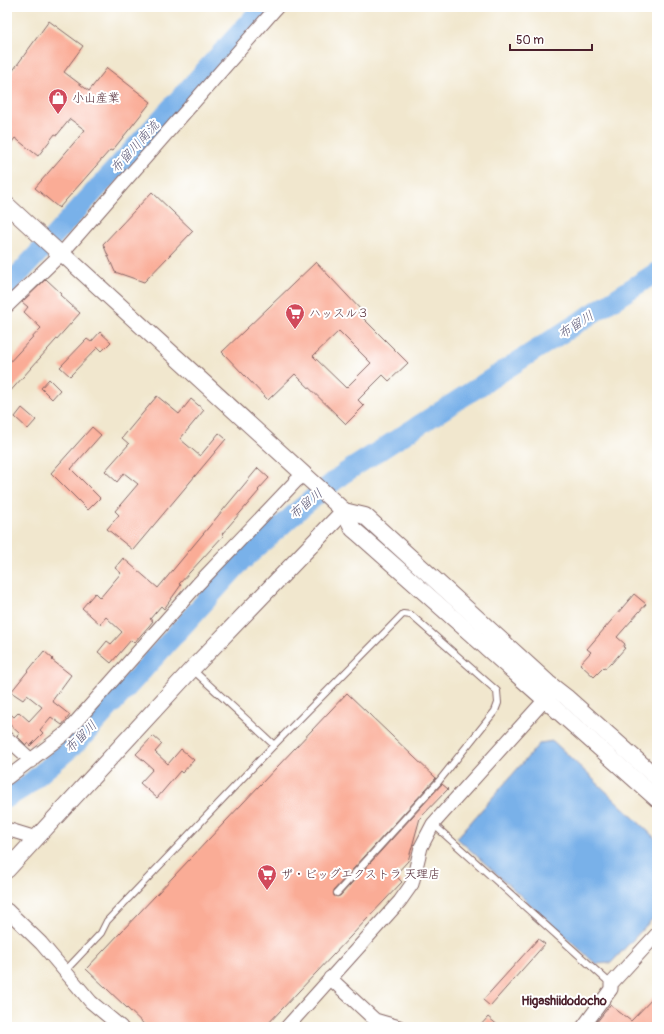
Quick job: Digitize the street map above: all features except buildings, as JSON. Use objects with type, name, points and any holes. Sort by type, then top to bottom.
[{"type":"street","points":[[7,306],[60,252],[276,7]]},
{"type":"street","points":[[7,205],[341,508],[353,529],[550,694],[657,778]]},
{"type":"street","points":[[7,778],[32,761],[66,733],[198,584],[296,480],[307,478]]},
{"type":"street","points":[[7,870],[341,508]]},
{"type":"street","points":[[550,694],[657,799]]},
{"type":"street","points":[[287,1027],[400,901],[412,884],[421,847],[433,824],[550,694]]},
{"type":"street","points":[[7,738],[32,761]]},
{"type":"street","points":[[7,831],[10,830],[36,838]]},
{"type":"street","points":[[7,910],[41,943],[91,1002],[120,1027]]},
{"type":"street","points":[[583,1027],[611,989],[611,984],[657,934]]},
{"type":"street","points":[[330,978],[375,1020],[399,1027]]},
{"type":"lane","points":[[65,971],[101,933],[107,921],[274,745],[403,614],[411,615],[497,691],[498,703],[495,711],[439,781],[337,893]]},
{"type":"lane","points":[[192,669],[274,745]]},
{"type":"lane","points":[[433,824],[611,984]]},
{"type":"water","points":[[553,741],[657,840],[657,914],[611,963],[596,964],[457,838],[540,743]]},
{"type":"waterway","name":"布留川南流","points":[[7,287],[263,7]]},
{"type":"waterway","name":"布留川","points":[[7,798],[25,787],[79,741],[239,564],[301,508],[343,474],[657,272]]},
{"type":"place","name":"小山産業","points":[[58,115]]},
{"type":"place","name":"ハッスル３","points":[[295,330]]},
{"type":"place","name":"ザ・ビッグエクストラ 天理店","points":[[267,891]]},
{"type":"district","name":"Higashiidodocho","points":[[564,1001]]}]
